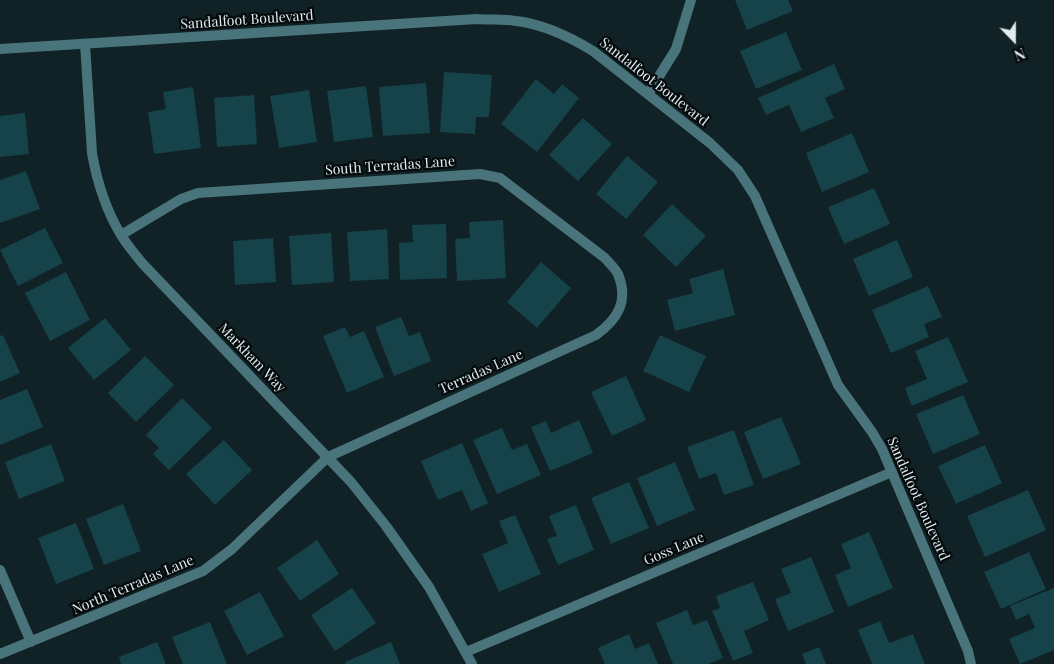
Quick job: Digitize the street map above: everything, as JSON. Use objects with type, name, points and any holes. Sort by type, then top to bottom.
[{"type":"street","points":[[648,94],[676,49],[691,0]]},
{"type":"street","name":"Sandalfoot Boulevard","points":[[0,49],[477,19],[517,21],[547,29],[575,40],[593,51],[710,143],[738,170],[756,196],[838,385],[882,449],[968,651],[971,664]]},
{"type":"street","name":"Markham Way","points":[[85,44],[92,153],[95,171],[106,204],[121,235],[142,263],[328,457],[386,526],[429,587],[472,664]]},
{"type":"street","name":"South Terradas Lane","points":[[121,235],[181,199],[198,193],[480,174],[500,178],[605,258],[617,272],[622,292]]},
{"type":"street","name":"Terradas Lane","points":[[328,457],[596,335],[611,324],[620,308],[622,292]]},
{"type":"street","name":"North Terradas Lane","points":[[0,654],[203,571],[232,549],[328,457]]},
{"type":"street","name":"Goss Lane","points":[[466,652],[892,472]]},
{"type":"street","points":[[0,570],[31,642]]},
{"type":"building","points":[[735,0],[788,0],[793,11],[747,30]]},
{"type":"building","points":[[786,32],[802,70],[756,89],[740,51]]},
{"type":"building","points":[[834,64],[845,89],[825,98],[834,118],[801,132],[789,105],[766,115],[758,98]]},
{"type":"building","points":[[444,72],[492,75],[489,117],[476,117],[475,134],[440,132]]},
{"type":"building","points":[[536,79],[554,94],[562,84],[579,98],[537,152],[501,124]]},
{"type":"building","points":[[426,83],[430,133],[383,136],[379,87]]},
{"type":"building","points":[[366,86],[373,137],[334,142],[327,91]]},
{"type":"building","points":[[193,87],[201,148],[154,154],[148,112],[166,109],[163,92]]},
{"type":"building","points":[[309,90],[317,142],[279,148],[270,96]]},
{"type":"building","points":[[254,95],[257,144],[217,147],[214,98]]},
{"type":"building","points":[[25,113],[29,154],[0,157],[0,116]]},
{"type":"building","points":[[583,118],[612,144],[578,181],[549,155]]},
{"type":"building","points":[[852,133],[869,172],[822,192],[806,153]]},
{"type":"building","points":[[627,156],[658,182],[626,219],[596,194]]},
{"type":"building","points":[[26,171],[40,209],[0,223],[0,180]]},
{"type":"building","points":[[874,188],[890,224],[844,244],[828,207]]},
{"type":"building","points":[[672,204],[706,236],[676,267],[643,235]]},
{"type":"building","points":[[503,220],[506,278],[457,281],[455,239],[470,238],[469,222]]},
{"type":"building","points":[[446,224],[447,278],[400,280],[399,243],[413,242],[412,225]]},
{"type":"building","points":[[45,228],[63,263],[18,286],[0,250]]},
{"type":"building","points":[[387,229],[389,279],[350,281],[347,232]]},
{"type":"building","points":[[331,233],[334,282],[292,285],[289,236]]},
{"type":"building","points":[[273,238],[276,282],[235,285],[233,241]]},
{"type":"building","points":[[897,240],[913,277],[869,296],[853,259]]},
{"type":"building","points":[[541,262],[571,288],[537,328],[507,302]]},
{"type":"building","points":[[723,269],[735,315],[675,331],[667,300],[693,293],[689,279]]},
{"type":"building","points":[[66,272],[90,320],[50,341],[25,293]]},
{"type":"building","points":[[928,286],[942,317],[924,324],[929,337],[891,353],[872,310]]},
{"type":"building","points":[[401,317],[409,336],[420,332],[431,361],[394,376],[375,327]]},
{"type":"building","points":[[105,318],[131,350],[94,380],[68,348]]},
{"type":"building","points":[[345,327],[350,337],[364,331],[384,377],[347,393],[323,336]]},
{"type":"building","points":[[3,335],[20,373],[0,382],[0,336]]},
{"type":"building","points":[[660,335],[706,356],[689,392],[643,371]]},
{"type":"building","points":[[948,337],[968,382],[912,406],[905,388],[927,379],[915,351]]},
{"type":"building","points":[[145,356],[174,385],[136,422],[108,393]]},
{"type":"building","points":[[626,376],[646,420],[612,436],[591,392]]},
{"type":"building","points":[[27,389],[43,427],[0,445],[0,400]]},
{"type":"building","points":[[963,395],[980,434],[933,454],[916,414]]},
{"type":"building","points":[[182,398],[212,428],[169,470],[153,454],[159,448],[146,435]]},
{"type":"building","points":[[781,417],[801,464],[763,479],[744,432]]},
{"type":"building","points":[[579,420],[593,453],[550,471],[531,427],[546,421],[551,433]]},
{"type":"building","points":[[502,428],[512,450],[527,444],[541,475],[497,494],[473,440]]},
{"type":"building","points":[[734,430],[754,485],[724,495],[716,473],[699,479],[687,447]]},
{"type":"building","points":[[224,440],[252,470],[215,505],[186,474]]},
{"type":"building","points":[[462,443],[488,503],[471,511],[462,490],[438,500],[421,461]]},
{"type":"building","points":[[51,444],[65,481],[19,499],[5,462]]},
{"type":"building","points":[[985,445],[1002,483],[956,504],[938,466]]},
{"type":"building","points":[[675,462],[695,510],[657,526],[637,478]]},
{"type":"building","points":[[629,482],[649,528],[611,544],[591,498]]},
{"type":"building","points":[[1028,490],[1046,530],[985,557],[967,516]]},
{"type":"building","points":[[123,504],[141,551],[104,565],[86,519]]},
{"type":"building","points":[[576,505],[594,550],[558,565],[547,539],[557,536],[549,516]]},
{"type":"building","points":[[515,515],[541,574],[499,592],[482,554],[508,543],[499,521]]},
{"type":"building","points":[[76,523],[94,569],[56,584],[38,538]]},
{"type":"building","points":[[869,532],[893,588],[848,607],[835,575],[851,568],[841,544]]},
{"type":"building","points":[[317,540],[339,574],[300,601],[277,568]]},
{"type":"building","points":[[1029,552],[1046,589],[1001,609],[984,572]]},
{"type":"building","points":[[811,557],[834,612],[788,631],[775,599],[791,593],[781,569]]},
{"type":"building","points":[[753,582],[769,620],[744,631],[753,653],[733,661],[712,611],[720,608],[716,596]]},
{"type":"building","points":[[352,588],[376,623],[335,651],[311,615]]},
{"type":"building","points":[[1054,588],[1054,650],[1020,664],[1009,639],[1035,628],[1029,614],[1016,620],[1010,606]]},
{"type":"building","points":[[260,592],[284,636],[247,655],[224,611]]},
{"type":"building","points":[[687,610],[693,625],[707,620],[723,658],[709,664],[673,664],[656,623]]},
{"type":"building","points":[[880,621],[889,643],[913,634],[925,664],[872,664],[858,630]]},
{"type":"building","points":[[210,622],[227,664],[183,664],[172,637]]},
{"type":"building","points":[[629,634],[635,649],[649,643],[658,664],[605,664],[598,648]]},
{"type":"building","points":[[157,642],[166,664],[121,664],[119,657]]},
{"type":"building","points":[[391,642],[400,664],[346,664],[345,662]]},
{"type":"building","points":[[819,647],[826,664],[806,664],[802,654]]}]
